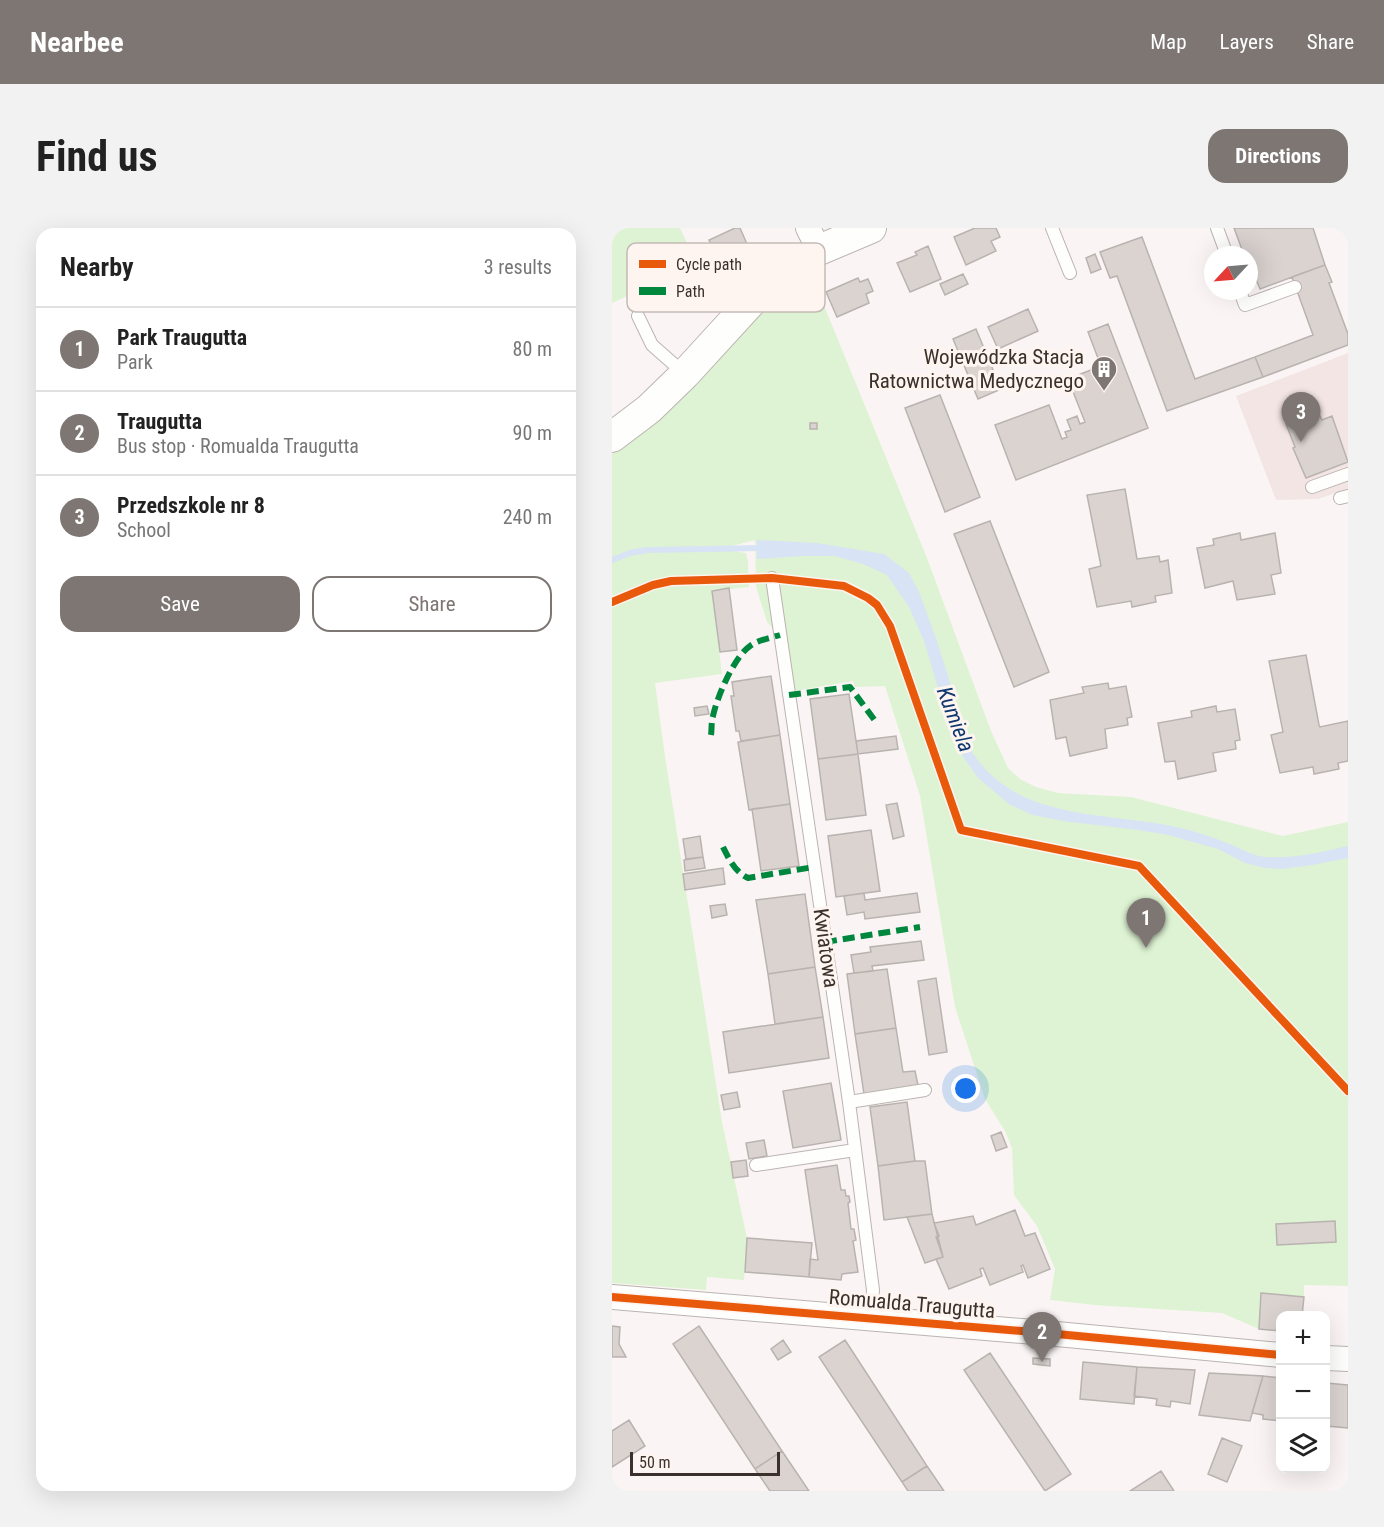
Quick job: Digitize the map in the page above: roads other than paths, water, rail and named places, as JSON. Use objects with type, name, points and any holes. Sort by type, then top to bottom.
[{"type":"street","points":[[814,239],[871,228]]},
{"type":"street","points":[[612,437],[649,409],[685,374],[740,312]]},
{"type":"street","name":"Romualda Traugutta","points":[[612,1297],[1276,1355]]},
{"type":"street","points":[[1330,1358],[1348,1359]]},
{"type":"lane","points":[[1053,228],[1070,273]]},
{"type":"lane","points":[[1217,228],[1224,246]]},
{"type":"lane","points":[[1243,300],[1245,305],[1296,287]]},
{"type":"lane","points":[[638,316],[652,345],[685,374]]},
{"type":"lane","points":[[1312,487],[1348,474]]},
{"type":"lane","name":"Kwiatowa","points":[[772,578],[849,1102],[873,1290],[871,1318]]},
{"type":"lane","points":[[849,1102],[925,1090]]},
{"type":"lane","points":[[756,1165],[855,1150]]},
{"type":"water","points":[[757,540],[817,543],[884,554],[909,573],[919,592],[936,638],[972,752],[992,776],[1016,793],[1042,804],[1071,811],[1189,830],[1262,856],[1297,856],[1348,846],[1348,858],[1282,869],[1265,868],[1245,863],[1218,849],[1168,835],[1032,815],[1009,804],[978,778],[955,745],[924,641],[909,607],[887,575],[863,564],[835,556],[757,559]]},
{"type":"waterway","name":"Kumiela","points":[[612,560],[647,550],[766,548]]},
{"type":"place","name":"Wojewódzka Stacja Ratownictwa Medycznego","points":[[1104,392]]},
{"type":"place","name":"Przedszkole nr 8","points":[[1301,442]]},
{"type":"place","name":"Park Traugutta","points":[[1146,948]]},
{"type":"place","name":"Traugutta","points":[[1042,1362]]}]
